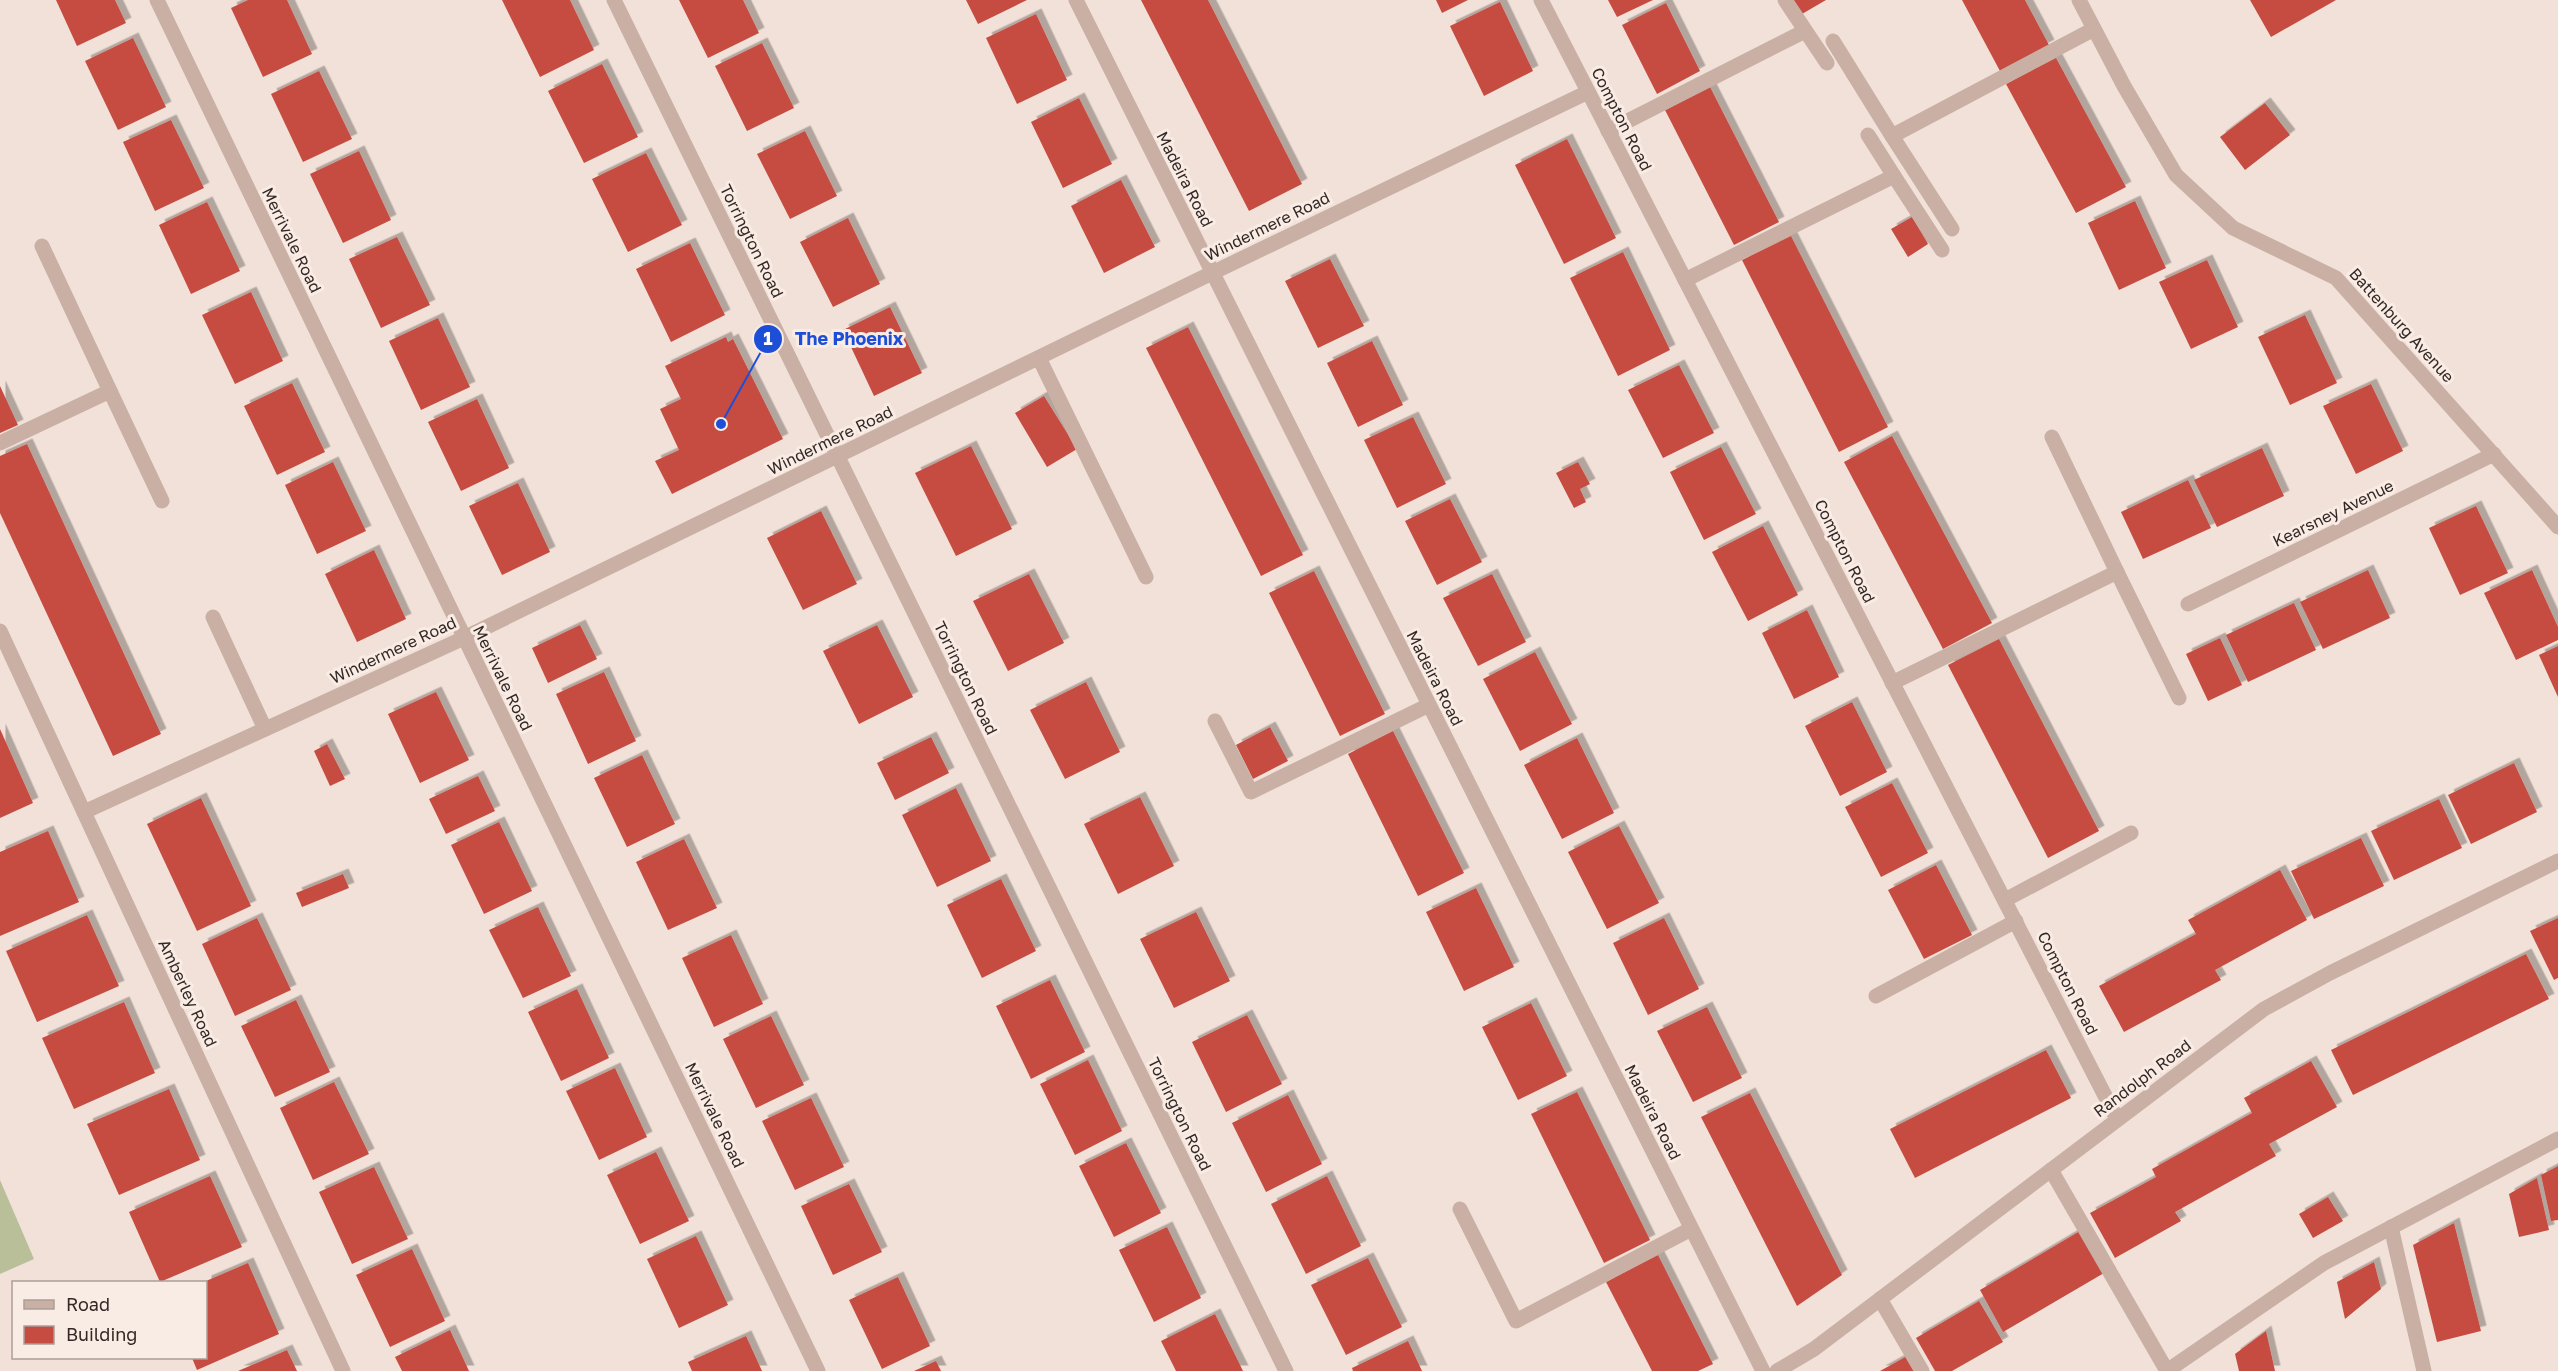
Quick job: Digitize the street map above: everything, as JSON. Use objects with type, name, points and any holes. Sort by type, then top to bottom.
[{"type":"street","name":"Merrivale Road","points":[[156,0],[818,1371]]},
{"type":"street","name":"Torrington Road","points":[[614,0],[1286,1371]]},
{"type":"street","name":"Madeira Road","points":[[1076,0],[1763,1371]]},
{"type":"street","name":"Compton Road","points":[[1541,0],[2117,1119]]},
{"type":"street","points":[[1785,0],[1827,63]]},
{"type":"street","name":"Battenburg Avenue","points":[[2079,0],[2176,175],[2233,228],[2336,278],[2558,527]]},
{"type":"street","points":[[1892,136],[2094,29]]},
{"type":"street","points":[[1608,131],[1805,31]]},
{"type":"street","points":[[1833,41],[1952,230]]},
{"type":"street","name":"Windermere Road","points":[[84,812],[464,638],[1588,92]]},
{"type":"street","points":[[1868,135],[1942,250]]},
{"type":"street","points":[[1685,280],[1894,176]]},
{"type":"street","points":[[42,246],[162,501]]},
{"type":"street","points":[[1039,357],[1146,578]]},
{"type":"street","points":[[0,443],[110,391]]},
{"type":"street","points":[[2052,437],[2179,698]]},
{"type":"street","name":"Kearsney Avenue","points":[[2188,604],[2494,453]]},
{"type":"street","points":[[1892,682],[2117,572]]},
{"type":"street","points":[[213,617],[266,729]]},
{"type":"street","name":"Amberley Road","points":[[0,631],[344,1371]]},
{"type":"street","points":[[1215,721],[1251,792],[1428,705]]},
{"type":"street","points":[[2005,900],[2131,832]]},
{"type":"street","name":"Randolph Road","points":[[1777,1371],[1814,1349],[2264,1009],[2330,973],[2558,861]]},
{"type":"street","points":[[1875,996],[2016,921]]},
{"type":"street","points":[[2051,1170],[2167,1371],[2324,1263],[2558,1139]]},
{"type":"street","points":[[1460,1209],[1516,1321],[1691,1229]]},
{"type":"street","points":[[2391,1227],[2424,1371]]},
{"type":"street","points":[[1880,1299],[1922,1371]]},
{"type":"green space","points":[[0,1180],[34,1259],[0,1274]]},
{"type":"building","points":[[56,0],[115,0],[126,23],[77,46]]},
{"type":"building","points":[[248,0],[287,0],[312,54],[263,77],[231,8]]},
{"type":"building","points":[[502,0],[570,0],[594,50],[540,77]]},
{"type":"building","points":[[679,0],[743,0],[759,33],[708,58]]},
{"type":"building","points":[[966,0],[1027,0],[978,24]]},
{"type":"building","points":[[1141,0],[1208,0],[1302,184],[1249,211]]},
{"type":"building","points":[[1436,0],[1468,0],[1442,13]]},
{"type":"building","points":[[1608,0],[1653,0],[1617,17]]},
{"type":"building","points":[[1793,0],[1826,0],[1802,14]]},
{"type":"building","points":[[1962,0],[2025,0],[2049,45],[2000,71]]},
{"type":"building","points":[[2250,0],[2336,0],[2271,37]]},
{"type":"building","points":[[1500,2],[1533,71],[1484,96],[1450,26]]},
{"type":"building","points":[[1666,3],[1700,71],[1657,94],[1622,25]]},
{"type":"building","points":[[1036,14],[1067,80],[1017,104],[986,38]]},
{"type":"building","points":[[133,38],[166,107],[118,130],[85,61]]},
{"type":"building","points":[[762,43],[794,108],[747,131],[715,66]]},
{"type":"building","points":[[2056,58],[2126,187],[2076,213],[2006,84]]},
{"type":"building","points":[[602,64],[638,137],[584,163],[548,91]]},
{"type":"building","points":[[319,71],[352,139],[303,162],[271,94]]},
{"type":"building","points":[[1710,87],[1779,222],[1734,245],[1665,110]]},
{"type":"building","points":[[1079,98],[1112,164],[1063,188],[1031,122]]},
{"type":"building","points":[[2265,103],[2290,135],[2245,170],[2220,137]]},
{"type":"building","points":[[171,120],[204,188],[155,211],[123,142]]},
{"type":"building","points":[[805,131],[837,196],[790,219],[757,154]]},
{"type":"building","points":[[1567,139],[1616,238],[1564,264],[1515,165]]},
{"type":"building","points":[[359,151],[391,220],[343,243],[310,174]]},
{"type":"building","points":[[646,153],[682,225],[628,252],[592,179]]},
{"type":"building","points":[[1121,180],[1155,247],[1104,273],[1071,206]]},
{"type":"building","points":[[2135,201],[2166,268],[2119,290],[2088,223]]},
{"type":"building","points":[[207,202],[240,271],[191,294],[159,225]]},
{"type":"building","points":[[1912,217],[1928,244],[1908,257],[1891,229]]},
{"type":"building","points":[[848,218],[880,284],[833,307],[800,242]]},
{"type":"building","points":[[1791,236],[1888,427],[1839,452],[1742,260]]},
{"type":"building","points":[[397,237],[430,305],[381,328],[349,259]]},
{"type":"building","points":[[690,243],[725,315],[671,342],[636,269]]},
{"type":"building","points":[[1623,252],[1670,350],[1618,376],[1570,278]]},
{"type":"building","points":[[1330,259],[1364,326],[1318,348],[1285,281]]},
{"type":"building","points":[[2207,260],[2238,327],[2191,349],[2159,282]]},
{"type":"building","points":[[251,292],[283,361],[235,384],[202,315]]},
{"type":"building","points":[[890,307],[922,373],[874,396],[843,330]]},
{"type":"building","points":[[2305,315],[2337,383],[2290,405],[2258,337]]},
{"type":"building","points":[[438,318],[470,387],[421,410],[389,341]]},
{"type":"building","points":[[1188,327],[1303,555],[1261,576],[1146,348]]},
{"type":"building","points":[[726,337],[728,342],[733,339],[783,439],[672,494],[655,461],[679,450],[660,409],[681,399],[665,366]]},
{"type":"building","points":[[1372,341],[1403,405],[1358,427],[1327,363]]},
{"type":"building","points":[[1679,365],[1714,433],[1663,458],[1628,390]]},
{"type":"building","points":[[292,383],[325,452],[277,475],[244,406]]},
{"type":"building","points":[[2371,384],[2403,451],[2356,474],[2323,406]]},
{"type":"building","points":[[0,386],[18,425],[0,433]]},
{"type":"building","points":[[1044,396],[1077,449],[1047,467],[1015,413]]},
{"type":"building","points":[[477,399],[509,468],[461,491],[428,422]]},
{"type":"building","points":[[1413,417],[1446,484],[1397,508],[1364,440]]},
{"type":"building","points":[[1892,436],[1992,623],[1943,649],[1844,462]]},
{"type":"building","points":[[27,444],[161,734],[113,756],[0,513],[0,456]]},
{"type":"building","points":[[971,446],[1012,529],[956,556],[915,473]]},
{"type":"building","points":[[1721,447],[1756,514],[1704,540],[1670,472]]},
{"type":"building","points":[[2262,448],[2284,496],[2217,527],[2194,480]]},
{"type":"building","points":[[333,462],[366,531],[317,554],[285,485]]},
{"type":"building","points":[[1578,462],[1590,484],[1580,489],[1586,502],[1574,508],[1556,473]]},
{"type":"building","points":[[2188,480],[2211,528],[2143,559],[2121,512]]},
{"type":"building","points":[[518,483],[550,552],[502,575],[469,506]]},
{"type":"building","points":[[1450,499],[1482,562],[1437,585],[1405,521]]},
{"type":"building","points":[[2476,506],[2508,573],[2460,595],[2429,528]]},
{"type":"building","points":[[821,511],[857,584],[803,610],[767,538]]},
{"type":"building","points":[[1763,526],[1798,595],[1748,621],[1712,552]]},
{"type":"building","points":[[374,550],[406,619],[357,642],[325,574]]},
{"type":"building","points":[[2368,570],[2390,618],[2323,649],[2300,602]]},
{"type":"building","points":[[2532,570],[2558,627],[2558,640],[2516,660],[2484,593]]},
{"type":"building","points":[[1314,571],[1385,714],[1340,736],[1269,593]]},
{"type":"building","points":[[1029,574],[1064,643],[1008,671],[973,601]]},
{"type":"building","points":[[1492,574],[1526,642],[1478,666],[1443,598]]},
{"type":"building","points":[[2294,603],[2316,650],[2248,682],[2226,635]]},
{"type":"building","points":[[1807,610],[1839,677],[1794,699],[1762,633]]},
{"type":"building","points":[[580,625],[597,659],[548,683],[532,648]]},
{"type":"building","points":[[877,625],[913,697],[859,724],[823,651]]},
{"type":"building","points":[[2220,638],[2242,685],[2208,701],[2186,654]]},
{"type":"building","points":[[1999,639],[2099,831],[2048,858],[1948,665]]},
{"type":"building","points":[[2558,646],[2558,697],[2539,655]]},
{"type":"building","points":[[1535,652],[1572,724],[1520,751],[1483,679]]},
{"type":"building","points":[[604,672],[636,741],[588,764],[556,694]]},
{"type":"building","points":[[1086,682],[1120,752],[1065,779],[1030,710]]},
{"type":"building","points":[[436,692],[469,760],[420,783],[388,714]]},
{"type":"building","points":[[1852,702],[1887,772],[1840,796],[1805,726]]},
{"type":"building","points":[[1270,727],[1288,761],[1253,779],[1236,745]]},
{"type":"building","points":[[0,729],[33,803],[0,818]]},
{"type":"building","points":[[1393,731],[1464,873],[1418,896],[1348,754]]},
{"type":"building","points":[[931,737],[949,773],[895,800],[877,763]]},
{"type":"building","points":[[1577,738],[1614,813],[1562,839],[1524,765]]},
{"type":"building","points":[[327,744],[345,779],[330,786],[314,751]]},
{"type":"building","points":[[642,755],[675,824],[627,847],[594,778]]},
{"type":"building","points":[[2514,763],[2537,812],[2471,844],[2448,795]]},
{"type":"building","points":[[478,776],[495,811],[446,834],[429,799]]},
{"type":"building","points":[[1892,783],[1928,853],[1881,877],[1845,807]]},
{"type":"building","points":[[956,788],[991,861],[937,887],[902,815]]},
{"type":"building","points":[[1140,797],[1174,866],[1118,894],[1084,824]]},
{"type":"building","points":[[201,798],[251,906],[197,931],[147,824]]},
{"type":"building","points":[[2439,799],[2462,848],[2394,880],[2371,831]]},
{"type":"building","points":[[499,822],[532,891],[484,914],[451,845]]},
{"type":"building","points":[[1619,826],[1659,903],[1607,929],[1568,852]]},
{"type":"building","points":[[48,831],[79,902],[0,936],[0,852]]},
{"type":"building","points":[[2361,838],[2384,886],[2314,919],[2291,871]]},
{"type":"building","points":[[684,839],[717,908],[668,930],[636,862]]},
{"type":"building","points":[[1936,865],[1972,935],[1924,959],[1888,890]]},
{"type":"building","points":[[2280,870],[2307,920],[2215,970],[2221,980],[2124,1032],[2099,986],[2196,934],[2188,920]]},
{"type":"building","points":[[343,874],[349,888],[302,907],[296,893]]},
{"type":"building","points":[[1001,879],[1036,951],[982,978],[947,905]]},
{"type":"building","points":[[1476,888],[1514,967],[1464,991],[1426,912]]},
{"type":"building","points":[[538,907],[571,976],[523,998],[489,930]]},
{"type":"building","points":[[1196,912],[1230,981],[1174,1008],[1140,939]]},
{"type":"building","points":[[87,915],[119,986],[37,1022],[6,951]]},
{"type":"building","points":[[257,918],[291,990],[235,1016],[202,944]]},
{"type":"building","points":[[1664,918],[1699,989],[1648,1015],[1613,943]]},
{"type":"building","points":[[2558,918],[2558,978],[2554,980],[2530,931]]},
{"type":"building","points":[[731,935],[763,1004],[714,1027],[682,958]]},
{"type":"building","points":[[2526,954],[2549,999],[2353,1095],[2331,1050]]},
{"type":"building","points":[[1050,980],[1085,1052],[1031,1079],[996,1006]]},
{"type":"building","points":[[577,989],[609,1058],[561,1081],[528,1012]]},
{"type":"building","points":[[296,1000],[330,1072],[275,1097],[241,1026]]},
{"type":"building","points":[[124,1002],[155,1073],[74,1109],[42,1038]]},
{"type":"building","points":[[1531,1003],[1567,1076],[1518,1100],[1482,1027]]},
{"type":"building","points":[[1707,1007],[1742,1078],[1693,1102],[1657,1031]]},
{"type":"building","points":[[1247,1015],[1282,1084],[1226,1112],[1192,1042]]},
{"type":"building","points":[[771,1016],[804,1085],[756,1108],[723,1039]]},
{"type":"building","points":[[2046,1050],[2071,1098],[1915,1178],[1890,1129]]},
{"type":"building","points":[[1088,1060],[1122,1131],[1075,1155],[1040,1084]]},
{"type":"building","points":[[2311,1061],[2337,1107],[2269,1144],[2276,1156],[2175,1212],[2181,1221],[2115,1258],[2090,1213],[2156,1177],[2152,1169],[2252,1113],[2244,1098]]},
{"type":"building","points":[[615,1068],[647,1137],[599,1160],[566,1091]]},
{"type":"building","points":[[334,1082],[369,1154],[313,1180],[280,1108]]},
{"type":"building","points":[[169,1089],[200,1160],[119,1195],[87,1124]]},
{"type":"building","points":[[1577,1092],[1650,1240],[1604,1263],[1531,1114]]},
{"type":"building","points":[[1750,1093],[1842,1275],[1797,1306],[1701,1117]]},
{"type":"building","points":[[1288,1095],[1322,1164],[1266,1192],[1232,1123]]},
{"type":"building","points":[[811,1098],[844,1167],[795,1190],[762,1121]]},
{"type":"building","points":[[1126,1143],[1161,1213],[1114,1237],[1079,1166]]},
{"type":"building","points":[[656,1152],[689,1221],[640,1244],[607,1175]]},
{"type":"building","points":[[2558,1166],[2558,1220],[2551,1221],[2541,1175]]},
{"type":"building","points":[[374,1167],[408,1239],[352,1264],[319,1192]]},
{"type":"building","points":[[210,1176],[242,1247],[160,1281],[129,1212]]},
{"type":"building","points":[[1327,1176],[1361,1246],[1306,1274],[1271,1204]]},
{"type":"building","points":[[2537,1178],[2549,1230],[2519,1237],[2509,1194]]},
{"type":"building","points":[[849,1184],[882,1252],[833,1275],[801,1206]]},
{"type":"building","points":[[2328,1197],[2343,1221],[2313,1238],[2299,1214]]},
{"type":"building","points":[[2454,1223],[2481,1331],[2437,1342],[2413,1245]]},
{"type":"building","points":[[1167,1227],[1201,1298],[1154,1322],[1119,1250]]},
{"type":"building","points":[[2080,1231],[2104,1273],[2003,1332],[1980,1290]]},
{"type":"building","points":[[696,1236],[728,1305],[679,1328],[647,1259]]},
{"type":"building","points":[[412,1249],[445,1321],[390,1347],[356,1275]]},
{"type":"building","points":[[1658,1255],[1713,1364],[1698,1371],[1652,1371],[1606,1282]]},
{"type":"building","points":[[1368,1258],[1402,1327],[1346,1355],[1311,1285]]},
{"type":"building","points":[[2374,1262],[2381,1289],[2345,1319],[2337,1282]]},
{"type":"building","points":[[248,1263],[279,1334],[197,1370],[192,1359],[207,1359],[206,1281]]},
{"type":"building","points":[[898,1277],[930,1346],[882,1369],[849,1300]]},
{"type":"building","points":[[1979,1301],[2003,1342],[1952,1371],[1935,1371],[1916,1338]]},
{"type":"building","points":[[1215,1314],[1243,1371],[1176,1371],[1161,1341]]},
{"type":"building","points":[[450,1330],[469,1371],[402,1371],[395,1357]]},
{"type":"building","points":[[2266,1331],[2275,1371],[2239,1371],[2235,1354]]},
{"type":"building","points":[[746,1336],[762,1371],[692,1371],[688,1362]]},
{"type":"building","points":[[1408,1341],[1422,1371],[1353,1371],[1352,1368]]},
{"type":"building","points":[[287,1350],[297,1371],[238,1371]]},
{"type":"building","points":[[1909,1355],[1918,1371],[1880,1371]]},
{"type":"building","points":[[936,1361],[941,1371],[914,1371]]},
{"type":"place","name":"The Phoenix","points":[[721,424]]}]
